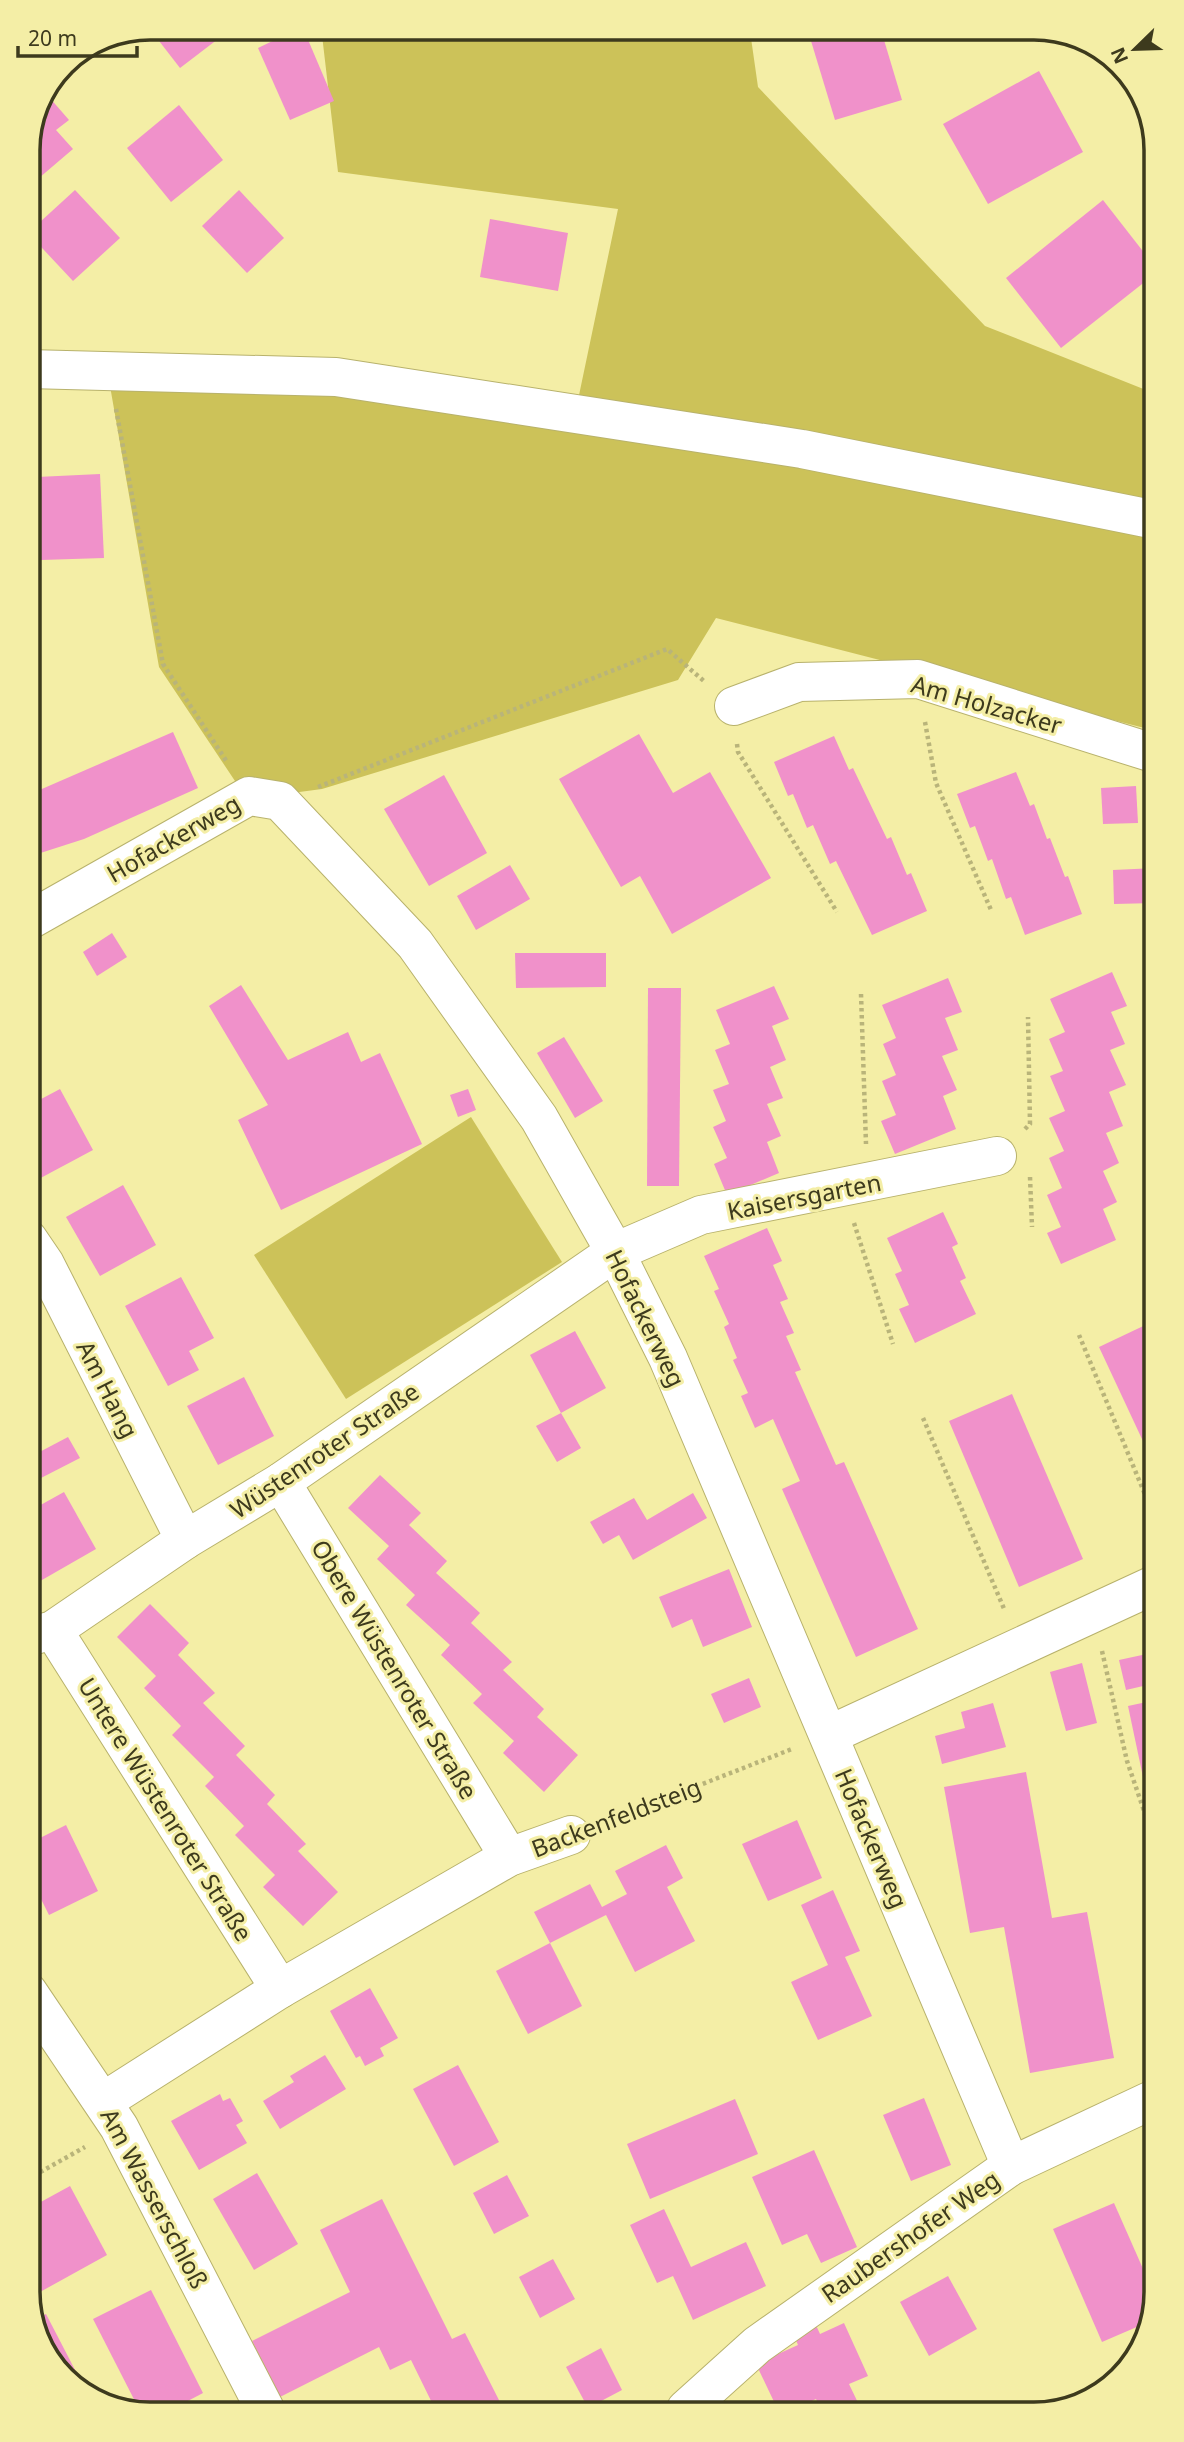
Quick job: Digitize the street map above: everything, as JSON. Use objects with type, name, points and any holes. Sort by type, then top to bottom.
[{"type":"street","points":[[40,369],[336,377],[802,449],[1144,518]]},
{"type":"street","name":"Am Holzacker","points":[[734,706],[799,682],[918,679],[1144,750]]},
{"type":"street","name":"Hofackerweg","points":[[40,914],[249,796],[280,801],[415,944],[539,1118],[615,1252],[668,1358],[1011,2166]]},
{"type":"street","name":"Kaisersgarten","points":[[615,1252],[701,1215],[998,1156]]},
{"type":"street","name":"Wüstenroter Straße","points":[[40,1633],[281,1482],[615,1252]]},
{"type":"street","name":"Am Hang","points":[[40,1257],[185,1540]]},
{"type":"street","name":"Obere Wüstenroter Straße","points":[[281,1482],[509,1857]]},
{"type":"street","points":[[829,1735],[1144,1590]]},
{"type":"street","name":"Untere Wüstenroter Straße","points":[[40,1633],[280,1989]]},
{"type":"street","name":"Backenfeldsteig","points":[[112,2114],[280,1989],[509,1857],[571,1835]]},
{"type":"street","name":"Am Wasserschloß","points":[[40,2009],[112,2114],[261,2402]]},
{"type":"street","name":"Raubershofer Weg","points":[[694,2402],[757,2344],[1011,2166],[1144,2104]]},
{"type":"path","points":[[109,370],[163,664],[249,796]]},
{"type":"path","points":[[308,788],[320,787],[667,649],[734,706],[738,752],[837,912]]},
{"type":"path","points":[[918,679],[936,783],[991,910]]},
{"type":"path","points":[[861,994],[855,1186],[893,1344]]},
{"type":"path","points":[[1079,1335],[1144,1492]]},
{"type":"path","points":[[923,1418],[1021,1647]]},
{"type":"path","points":[[1093,1615],[1127,1761],[1144,1811]]},
{"type":"path","name":"Backenfeldsteig","points":[[571,1835],[829,1735]]},
{"type":"path","points":[[40,2170],[112,2114]]},
{"type":"shaded area","points":[[323,40],[751,40],[758,87],[985,326],[1144,389],[1144,728],[716,618],[678,680],[322,789],[247,799],[159,667],[106,363],[578,400],[618,209],[338,172]]},
{"type":"shaded area","points":[[471,1117],[562,1262],[346,1399],[254,1255]]},
{"type":"building","points":[[158,40],[217,40],[180,68]]},
{"type":"building","points":[[275,40],[308,40],[334,101],[290,120],[258,48]]},
{"type":"building","points":[[811,40],[884,40],[902,100],[835,120]]},
{"type":"building","points":[[1039,71],[1083,152],[988,204],[943,124]]},
{"type":"building","points":[[53,101],[69,120],[56,130],[73,149],[40,177],[40,143],[44,122]]},
{"type":"building","points":[[179,105],[223,160],[171,202],[127,148]]},
{"type":"building","points":[[75,190],[120,238],[73,281],[40,246],[40,222]]},
{"type":"building","points":[[239,190],[284,238],[247,273],[202,226]]},
{"type":"building","points":[[1103,200],[1144,253],[1144,282],[1061,348],[1006,278]]},
{"type":"building","points":[[490,219],[568,233],[558,291],[480,277]]},
{"type":"building","points":[[100,474],[104,558],[41,560],[40,477]]},
{"type":"building","points":[[173,732],[198,788],[84,839],[40,853],[40,790]]},
{"type":"building","points":[[639,734],[673,793],[710,772],[771,878],[672,934],[640,876],[621,887],[559,779]]},
{"type":"building","points":[[834,736],[849,770],[853,768],[887,839],[891,837],[907,875],[911,873],[927,911],[872,935],[836,861],[830,864],[813,825],[807,828],[793,794],[788,796],[774,762]]},
{"type":"building","points":[[1016,772],[1030,806],[1034,804],[1047,839],[1050,838],[1065,877],[1068,876],[1082,914],[1025,935],[1011,897],[1006,899],[992,859],[988,861],[975,826],[970,828],[957,794]]},
{"type":"building","points":[[444,775],[487,853],[429,886],[384,809]]},
{"type":"building","points":[[1136,786],[1138,823],[1103,824],[1101,788]]},
{"type":"building","points":[[510,865],[530,899],[476,930],[457,896]]},
{"type":"building","points":[[1144,869],[1144,903],[1114,904],[1113,870]]},
{"type":"building","points":[[112,933],[127,957],[97,976],[83,952]]},
{"type":"building","points":[[515,953],[606,953],[606,987],[516,988]]},
{"type":"building","points":[[1112,972],[1127,1006],[1111,1012],[1125,1044],[1110,1050],[1126,1085],[1109,1092],[1123,1126],[1106,1133],[1119,1163],[1103,1171],[1117,1202],[1103,1209],[1116,1240],[1061,1264],[1047,1233],[1061,1227],[1047,1195],[1062,1188],[1049,1158],[1064,1151],[1049,1118],[1065,1111],[1050,1076],[1063,1071],[1049,1039],[1065,1032],[1050,999]]},
{"type":"building","points":[[948,978],[962,1012],[945,1018],[958,1050],[942,1056],[957,1090],[943,1096],[956,1129],[895,1154],[881,1121],[896,1115],[882,1081],[896,1075],[883,1044],[896,1038],[882,1005]]},
{"type":"building","points":[[241,985],[288,1060],[348,1032],[361,1062],[380,1053],[422,1144],[281,1210],[238,1120],[268,1105],[209,1006]]},
{"type":"building","points":[[774,986],[789,1019],[772,1026],[786,1060],[770,1067],[783,1098],[767,1104],[781,1136],[767,1142],[779,1173],[727,1195],[714,1164],[727,1158],[713,1127],[726,1121],[713,1090],[729,1084],[715,1050],[730,1044],[716,1010]]},
{"type":"building","points":[[648,988],[681,988],[679,1186],[647,1186]]},
{"type":"building","points":[[564,1037],[603,1101],[575,1118],[537,1053]]},
{"type":"building","points":[[60,1089],[93,1150],[40,1178],[40,1100]]},
{"type":"building","points":[[468,1089],[476,1110],[458,1117],[450,1095]]},
{"type":"building","points":[[123,1185],[156,1245],[100,1276],[66,1217]]},
{"type":"building","points":[[943,1212],[958,1244],[952,1247],[966,1278],[960,1281],[976,1314],[915,1343],[899,1309],[909,1305],[895,1274],[902,1271],[887,1238]]},
{"type":"building","points":[[767,1228],[782,1261],[773,1265],[788,1299],[780,1302],[794,1333],[786,1336],[801,1370],[795,1372],[836,1465],[844,1462],[918,1629],[856,1657],[782,1489],[800,1481],[773,1419],[755,1428],[741,1396],[748,1393],[733,1360],[737,1358],[724,1327],[729,1324],[714,1291],[719,1289],[704,1256]]},
{"type":"building","points":[[181,1277],[214,1338],[189,1351],[199,1370],[168,1386],[125,1306]]},
{"type":"building","points":[[1144,1326],[1144,1443],[1099,1347]]},
{"type":"building","points":[[575,1331],[606,1388],[561,1413],[530,1355]]},
{"type":"building","points":[[244,1377],[274,1436],[218,1465],[187,1406]]},
{"type":"building","points":[[1012,1394],[1083,1559],[1019,1587],[949,1421]]},
{"type":"building","points":[[561,1413],[581,1448],[557,1462],[536,1426]]},
{"type":"building","points":[[68,1437],[80,1458],[41,1478],[40,1452]]},
{"type":"building","points":[[380,1475],[421,1513],[409,1525],[447,1561],[436,1573],[480,1613],[471,1623],[512,1662],[503,1670],[544,1709],[537,1717],[578,1755],[544,1792],[503,1753],[514,1741],[473,1703],[482,1694],[441,1655],[450,1645],[406,1605],[415,1595],[377,1559],[389,1546],[348,1508]]},
{"type":"building","points":[[64,1492],[96,1549],[40,1581],[40,1505]]},
{"type":"building","points":[[693,1493],[707,1518],[633,1560],[619,1535],[603,1544],[590,1522],[634,1498],[647,1520]]},
{"type":"building","points":[[729,1569],[752,1627],[703,1647],[692,1619],[672,1628],[659,1597]]},
{"type":"building","points":[[150,1604],[189,1643],[178,1655],[215,1693],[203,1703],[245,1746],[236,1755],[275,1795],[267,1804],[306,1844],[298,1851],[338,1892],[303,1926],[263,1887],[275,1875],[235,1835],[244,1826],[205,1786],[214,1777],[172,1735],[181,1726],[144,1688],[156,1676],[117,1637]]},
{"type":"building","points":[[1144,1655],[1144,1686],[1126,1690],[1119,1660]]},
{"type":"building","points":[[1082,1663],[1097,1723],[1066,1731],[1050,1672]]},
{"type":"building","points":[[749,1678],[761,1707],[724,1723],[711,1694]]},
{"type":"building","points":[[993,1703],[1006,1747],[942,1764],[935,1736],[965,1728],[961,1712]]},
{"type":"building","points":[[1144,1703],[1143,1777],[1128,1706]]},
{"type":"building","points":[[1026,1772],[1052,1918],[1087,1912],[1114,2058],[1030,2073],[1004,1927],[970,1933],[944,1787]]},
{"type":"building","points":[[797,1820],[822,1878],[768,1901],[742,1844]]},
{"type":"building","points":[[66,1825],[98,1891],[49,1915],[40,1897],[40,1838]]},
{"type":"building","points":[[666,1845],[683,1878],[667,1887],[695,1941],[635,1972],[606,1915],[550,1943],[534,1912],[590,1884],[602,1907],[627,1894],[615,1871]]},
{"type":"building","points":[[833,1890],[860,1951],[845,1957],[872,2016],[818,2040],[791,1982],[828,1965],[801,1905]]},
{"type":"building","points":[[550,1943],[582,2006],[528,2034],[496,1971]]},
{"type":"building","points":[[370,1988],[398,2038],[380,2048],[384,2056],[365,2066],[360,2056],[356,2058],[330,2011]]},
{"type":"building","points":[[325,2055],[346,2089],[280,2129],[263,2101],[294,2082],[290,2076]]},
{"type":"building","points":[[458,2065],[499,2142],[454,2166],[413,2089]]},
{"type":"building","points":[[220,2094],[223,2101],[230,2098],[243,2121],[236,2125],[247,2143],[199,2170],[171,2121]]},
{"type":"building","points":[[924,2098],[951,2165],[911,2181],[883,2115]]},
{"type":"building","points":[[735,2099],[758,2154],[650,2199],[627,2144]]},
{"type":"building","points":[[814,2150],[857,2247],[821,2263],[807,2234],[782,2245],[752,2177]]},
{"type":"building","points":[[257,2173],[298,2244],[254,2270],[213,2199]]},
{"type":"building","points":[[507,2175],[529,2216],[494,2234],[473,2193]]},
{"type":"building","points":[[70,2186],[107,2255],[40,2292],[40,2291],[40,2202]]},
{"type":"building","points":[[382,2199],[452,2339],[465,2333],[500,2402],[432,2402],[411,2360],[390,2370],[379,2347],[280,2397],[252,2341],[350,2292],[320,2230]]},
{"type":"building","points":[[1114,2203],[1144,2271],[1143,2306],[1138,2327],[1102,2342],[1053,2229]]},
{"type":"building","points":[[664,2209],[691,2267],[746,2242],[766,2286],[693,2320],[673,2276],[657,2283],[630,2225]]},
{"type":"building","points":[[553,2259],[575,2299],[540,2318],[519,2277]]},
{"type":"building","points":[[948,2276],[977,2329],[929,2356],[900,2302]]},
{"type":"building","points":[[151,2290],[203,2393],[186,2402],[135,2400],[93,2319]]},
{"type":"building","points":[[46,2314],[76,2372],[55,2347],[43,2316]]},
{"type":"building","points":[[815,2323],[820,2334],[844,2323],[868,2376],[849,2384],[858,2402],[818,2402],[816,2399],[810,2402],[774,2402],[756,2364],[798,2345],[793,2333]]},
{"type":"building","points":[[601,2348],[622,2390],[599,2402],[585,2402],[566,2367]]}]
